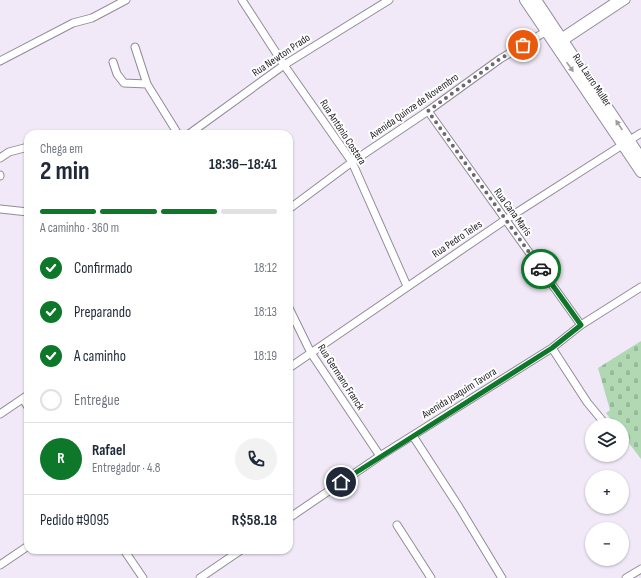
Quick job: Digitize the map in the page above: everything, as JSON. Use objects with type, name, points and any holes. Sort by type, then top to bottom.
[{"type":"street","points":[[0,61],[74,22],[92,18],[126,0]]},
{"type":"street","name":"Rua Antônio Costera","points":[[242,0],[284,64],[352,162],[407,286]]},
{"type":"street","name":"Rua Lauro Muller","points":[[525,0],[550,30],[626,143],[641,172]]},
{"type":"street","name":"Rua Lauro Muller","points":[[536,0],[550,30]]},
{"type":"street","points":[[558,42],[617,0]]},
{"type":"street","points":[[558,42],[626,0]]},
{"type":"street","name":"Rua Newton Prado","points":[[195,130],[284,64],[383,1]]},
{"type":"street","name":"Avenida Quinze de Novembro","points":[[293,206],[352,162],[428,111],[500,59],[550,30]]},
{"type":"street","points":[[135,47],[147,84],[176,130]]},
{"type":"street","points":[[113,62],[117,74],[124,83],[147,84]]},
{"type":"street","name":"Rua Cana Maris","points":[[428,111],[581,325]]},
{"type":"street","name":"Rua Pedro Teles","points":[[293,365],[505,220],[641,133]]},
{"type":"street","name":"Rua Lauro Muller","points":[[626,143],[641,158]]},
{"type":"street","points":[[0,158],[9,152],[24,148]]},
{"type":"street","points":[[0,209],[24,212]]},
{"type":"street","name":"Avenida Joaquim Tavora","points":[[293,515],[380,456],[552,348],[581,325],[641,287]]},
{"type":"street","name":"Rua Germano Franck","points":[[293,316],[312,353],[380,456]]},
{"type":"street","points":[[552,348],[587,402],[600,418]]},
{"type":"street","points":[[0,414],[24,398]]},
{"type":"street","points":[[413,436],[459,507],[502,578]]},
{"type":"street","points":[[397,525],[431,578]]},
{"type":"street","points":[[0,565],[24,549]]},
{"type":"street","points":[[127,554],[143,578]]},
{"type":"street","points":[[200,578],[236,554]]},
{"type":"street","points":[[626,578],[641,569]]},
{"type":"green space","points":[[641,341],[641,459],[629,443],[629,418],[610,418],[606,413],[610,410],[598,368]]},
{"type":"way so far","points":[[523,45],[500,59],[428,111],[541,269]]},
{"type":"route","points":[[341,482],[552,348],[581,325],[541,269]]}]
